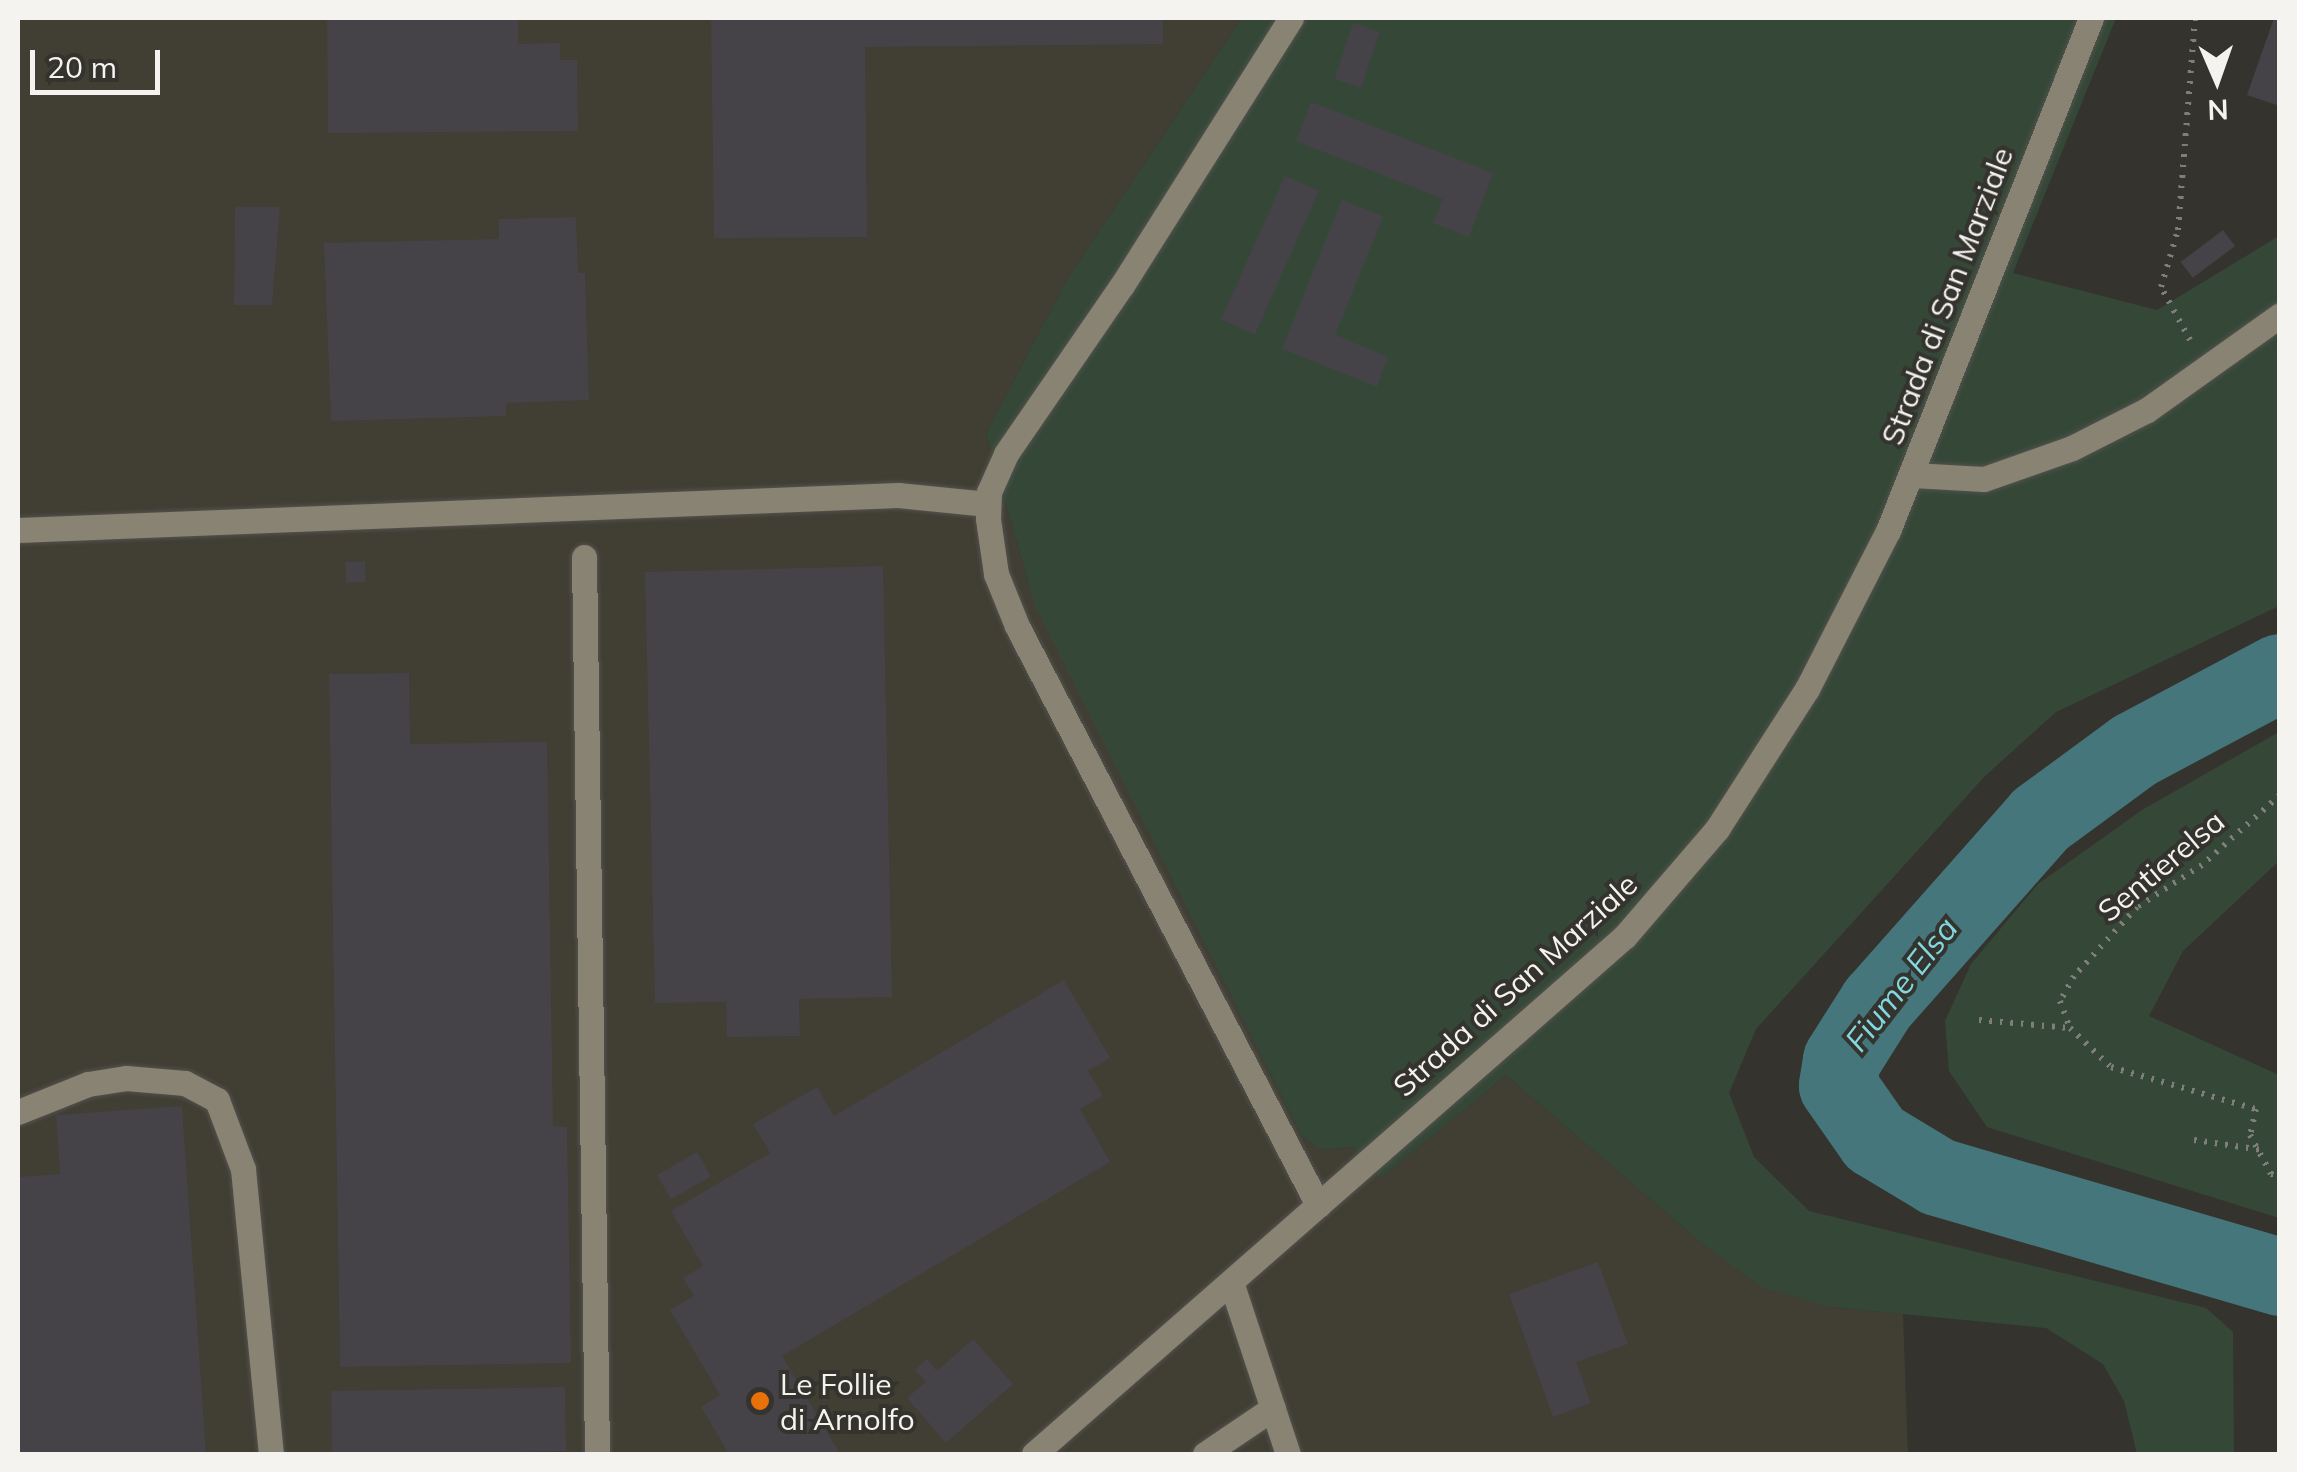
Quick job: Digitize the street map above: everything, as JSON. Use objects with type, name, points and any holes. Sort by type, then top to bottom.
[{"type":"street","points":[[1291,18],[1122,285],[1006,454],[988,504],[992,555],[1009,609],[1318,1206]]},
{"type":"street","name":"Strada di San Marziale","points":[[1034,1454],[1625,936],[1692,861],[1807,689],[1912,475],[2092,18]]},
{"type":"street","points":[[1912,475],[1984,479],[2040,462],[2110,431],[2206,370],[2280,315]]},
{"type":"street","points":[[18,530],[898,495],[988,504]]},
{"type":"street","points":[[584,558],[597,1454]]},
{"type":"street","points":[[18,1112],[88,1084],[148,1077],[201,1089],[226,1112],[246,1190],[271,1454]]},
{"type":"street","points":[[1230,1282],[1288,1454]]},
{"type":"street","points":[[1205,1454],[1273,1408]]},
{"type":"path","points":[[2195,18],[2178,230],[2161,287],[2206,370]]},
{"type":"path","name":"Sentierelsa","points":[[2070,1028],[2060,1001],[2074,976],[2137,907],[2202,865],[2280,795]]},
{"type":"path","points":[[1978,1020],[2070,1028],[2111,1067],[2232,1098],[2256,1108],[2250,1136],[2263,1151],[2271,1174],[2280,1177]]},
{"type":"path","points":[[2194,1140],[2263,1151]]},
{"type":"shaded area","points":[[18,18],[1242,18],[1066,281],[986,434],[1028,582],[1302,1136],[1321,1150],[1354,1147],[1381,1178],[1506,1075],[1704,1245],[1831,1307],[1903,1314],[1908,1454],[18,1454]]},
{"type":"green space","points":[[1242,18],[2116,18],[2013,273],[2157,310],[2279,236],[2279,606],[2056,712],[1985,776],[1756,1029],[1729,1093],[1754,1157],[1809,1211],[2206,1308],[2233,1332],[2234,1454],[2137,1454],[2124,1401],[2103,1364],[2046,1328],[1831,1307],[1764,1288],[1704,1245],[1506,1075],[1380,1179],[1354,1147],[1321,1150],[1302,1136],[1035,606],[986,434],[1066,281]]},
{"type":"green space","points":[[2279,732],[2279,861],[2183,951],[2149,1016],[2279,1075],[2279,1218],[1987,1127],[1949,1071],[1945,1021],[1971,964],[2038,884],[2142,810]]},
{"type":"building","points":[[327,18],[518,18],[518,44],[560,43],[560,60],[577,60],[578,131],[328,133]]},
{"type":"building","points":[[711,18],[1163,18],[1163,44],[865,47],[867,237],[714,238]]},
{"type":"building","points":[[2274,18],[2280,18],[2280,106],[2247,95]]},
{"type":"building","points":[[1353,23],[1380,32],[1361,88],[1335,79]]},
{"type":"building","points":[[1311,102],[1493,173],[1469,237],[1433,223],[1443,199],[1296,141]]},
{"type":"building","points":[[1285,176],[1319,191],[1255,334],[1221,319]]},
{"type":"building","points":[[1342,200],[1383,216],[1335,335],[1388,357],[1377,387],[1282,349]]},
{"type":"building","points":[[235,207],[280,207],[272,305],[234,305]]},
{"type":"building","points":[[576,217],[578,273],[585,273],[589,400],[506,403],[506,416],[331,421],[324,243],[499,239],[499,219]]},
{"type":"building","points":[[2223,230],[2235,246],[2193,278],[2181,262]]},
{"type":"building","points":[[365,561],[366,582],[346,583],[345,562]]},
{"type":"building","points":[[883,566],[892,997],[799,999],[800,1036],[727,1037],[726,1002],[655,1003],[645,572]]},
{"type":"building","points":[[409,673],[410,744],[547,742],[553,1126],[567,1127],[571,1363],[340,1367],[329,674]]},
{"type":"building","points":[[1064,980],[1110,1058],[1088,1071],[1103,1096],[1080,1109],[1110,1162],[782,1356],[840,1454],[729,1454],[701,1407],[720,1395],[670,1310],[694,1296],[683,1278],[703,1266],[671,1211],[770,1153],[753,1124],[817,1087],[834,1116]]},
{"type":"building","points":[[182,1106],[206,1454],[18,1454],[18,1177],[60,1174],[56,1115]]},
{"type":"building","points":[[697,1152],[711,1176],[671,1199],[657,1175]]},
{"type":"building","points":[[1598,1262],[1628,1344],[1576,1362],[1591,1403],[1553,1417],[1509,1294]]},
{"type":"building","points":[[973,1339],[1013,1384],[946,1443],[907,1398],[926,1382],[915,1370],[927,1359],[937,1371]]},
{"type":"building","points":[[565,1387],[566,1451],[332,1454],[331,1391]]},
{"type":"waterway","name":"Fiume Elsa","points":[[2280,673],[2135,750],[2041,819],[1878,1003],[1842,1060],[1838,1086],[1875,1139],[1938,1177],[2280,1277]]},
{"type":"waterway","points":[[2256,684],[2280,709]]},
{"type":"place","name":"Le Follie di Arnolfo","points":[[760,1401]]}]
